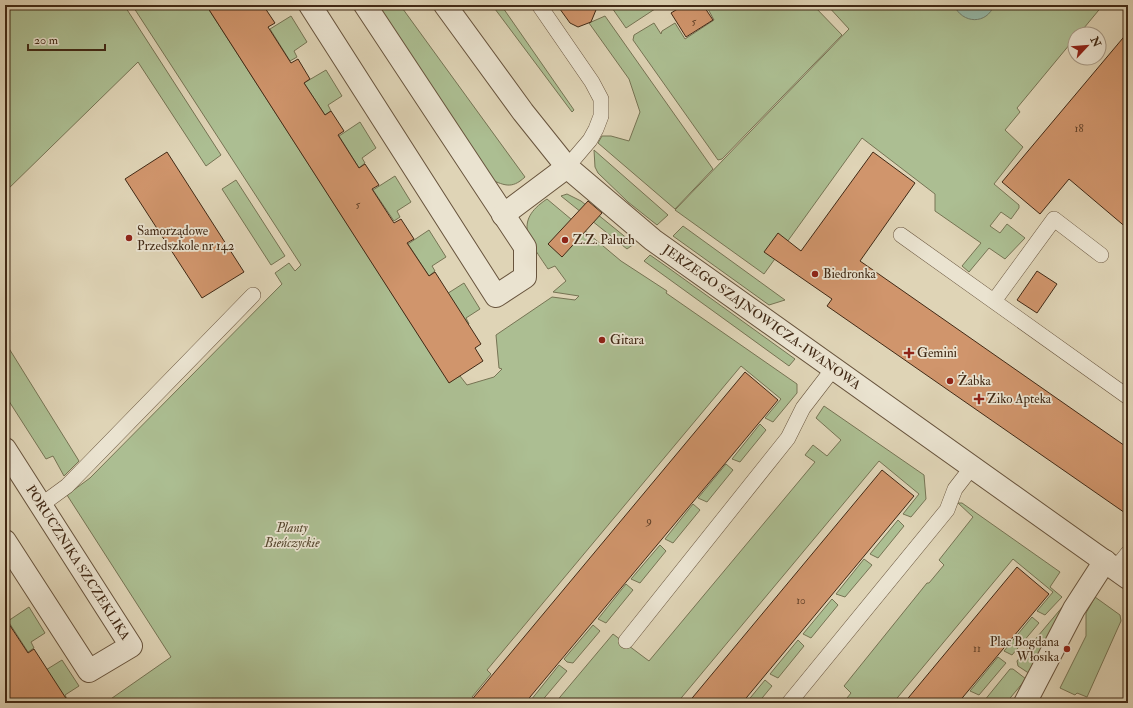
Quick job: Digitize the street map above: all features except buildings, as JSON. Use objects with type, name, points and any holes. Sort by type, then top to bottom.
[{"type":"street","points":[[310,5],[496,296],[525,277],[525,247],[365,5]]},
{"type":"street","name":"JERZEGO SZAJNOWICZA-IWANOWA","points":[[445,5],[523,112],[568,167],[653,240],[832,369],[972,467],[1119,565]]},
{"type":"street","points":[[503,215],[568,167]]},
{"type":"street","name":"PORUCZNIKA SZCZEKLIKA","points":[[5,449],[131,646],[89,671],[5,541]]},
{"type":"street","points":[[1025,703],[1074,609],[1119,565]]},
{"type":"lane","points":[[539,5],[592,82],[601,99],[602,116],[596,129],[590,140],[568,167]]},
{"type":"lane","points":[[994,301],[1054,219],[1101,255]]},
{"type":"lane","points":[[901,235],[1128,397]]},
{"type":"lane","points":[[41,505],[67,486],[253,295]]},
{"type":"lane","points":[[626,641],[788,438],[803,408],[832,369]]},
{"type":"lane","points":[[789,703],[947,510],[955,489],[972,467]]},
{"type":"green space","points":[[5,5],[124,5],[221,155],[206,166],[138,62],[5,192]]},
{"type":"green space","name":"Planty Bieńczyckie","points":[[132,5],[206,5],[449,382],[460,376],[467,385],[494,377],[502,369],[499,368],[496,335],[552,297],[575,300],[579,296],[553,292],[566,281],[555,266],[548,269],[535,250],[528,232],[527,224],[530,216],[536,208],[547,199],[621,261],[667,291],[666,293],[797,384],[797,393],[773,422],[765,418],[781,399],[741,366],[487,670],[491,674],[472,697],[480,703],[105,703],[171,657],[67,495],[90,478],[282,284],[275,273],[289,263],[295,271],[301,265]]},
{"type":"green space","points":[[375,5],[400,5],[525,177],[516,184],[511,185],[498,183],[487,178]]},
{"type":"green space","points":[[492,5],[501,5],[574,110],[572,112]]},
{"type":"green space","points":[[610,5],[661,5],[626,28]]},
{"type":"green space","points":[[715,5],[813,5],[842,35],[722,159],[718,160],[633,40],[634,35],[654,23],[661,34],[662,31],[675,23],[685,39],[714,20],[708,9]]},
{"type":"green space","points":[[827,5],[1103,5],[1086,26],[1067,26],[1067,48],[1017,108],[1020,112],[1005,130],[1023,147],[994,184],[1019,205],[1019,208],[1011,219],[1001,212],[990,226],[1000,233],[1007,224],[1025,238],[1005,259],[989,248],[969,272],[962,266],[981,243],[935,211],[935,194],[862,138],[764,274],[675,210],[849,29]]},
{"type":"green space","points":[[291,16],[307,42],[294,51],[297,57],[290,61],[270,29]]},
{"type":"green space","points":[[605,16],[713,169],[675,209],[598,143],[602,136],[611,136],[629,141],[640,112],[629,79],[589,23]]},
{"type":"green space","points":[[326,70],[342,96],[328,105],[331,111],[325,115],[304,83]]},
{"type":"green space","points":[[360,122],[376,148],[362,158],[365,163],[359,168],[339,136]]},
{"type":"green space","points":[[594,150],[668,215],[657,225],[628,202],[598,173],[595,167]]},
{"type":"green space","points":[[395,176],[411,202],[397,211],[400,217],[394,221],[373,190]]},
{"type":"green space","points":[[236,180],[285,256],[271,265],[222,189]]},
{"type":"green space","points":[[567,194],[581,201],[634,244],[627,249],[561,196]]},
{"type":"green space","points":[[683,226],[785,300],[769,305],[673,236]]},
{"type":"green space","points":[[429,230],[446,257],[432,266],[435,271],[429,276],[408,244]]},
{"type":"green space","points":[[650,255],[795,359],[789,366],[644,261]]},
{"type":"green space","points":[[464,283],[480,309],[466,318],[469,324],[462,328],[442,297]]},
{"type":"green space","points":[[5,342],[79,461],[64,476],[53,456],[46,459],[5,395]]},
{"type":"green space","points":[[824,406],[924,475],[926,499],[911,517],[903,514],[919,494],[879,461],[677,703],[555,703],[613,634],[649,661],[815,462],[805,455],[813,445],[827,456],[841,440],[816,418]]},
{"type":"green space","points":[[760,424],[766,430],[740,462],[732,459]]},
{"type":"green space","points":[[726,464],[733,470],[707,502],[698,498]]},
{"type":"green space","points":[[958,503],[962,503],[1060,572],[1050,587],[1062,597],[1045,615],[1037,611],[1053,592],[1013,559],[893,703],[843,703],[851,693],[844,686],[927,583],[929,583],[944,565],[939,560],[973,517]]},
{"type":"green space","points":[[693,504],[700,510],[673,543],[665,539]]},
{"type":"green space","points":[[898,520],[904,526],[878,558],[870,554]]},
{"type":"green space","points":[[660,545],[666,551],[640,583],[631,579]]},
{"type":"green space","points":[[864,559],[872,565],[845,597],[836,594]]},
{"type":"green space","points":[[626,584],[633,590],[606,623],[598,619]]},
{"type":"green space","points":[[1095,597],[1120,615],[1121,621],[1087,697],[1077,693],[1075,695],[1060,688],[1086,636],[1086,613]]},
{"type":"green space","points":[[832,599],[838,605],[811,638],[803,634]]},
{"type":"green space","points":[[1064,605],[1030,674],[1018,666],[1017,661]]},
{"type":"green space","points":[[29,607],[45,633],[31,642],[34,648],[28,652],[8,621]]},
{"type":"green space","points":[[1032,617],[1039,623],[1012,655],[1004,651]]},
{"type":"green space","points":[[593,625],[600,631],[573,663],[567,662],[564,659]]},
{"type":"green space","points":[[798,640],[804,646],[778,678],[770,674]]},
{"type":"green space","points":[[998,657],[1006,663],[979,695],[970,691]]},
{"type":"green space","points":[[62,660],[79,686],[65,695],[68,701],[65,703],[41,673]]},
{"type":"green space","points":[[559,665],[567,671],[540,703],[531,700]]},
{"type":"green space","points":[[1010,669],[1013,669],[1026,679],[1006,703],[985,703],[984,701]]},
{"type":"green space","points":[[765,680],[772,686],[758,703],[746,703]]},
{"type":"shaded area","points":[[954,5],[994,5],[991,12],[986,16],[974,20],[963,16]]},
{"type":"place","name":"Samorządowe Przedszkole nr 142","points":[[129,238]]},
{"type":"place","name":"Z.Z. Paluch","points":[[565,240]]},
{"type":"place","name":"Biedronka","points":[[815,274]]},
{"type":"place","name":"Gitara","points":[[602,340]]},
{"type":"place","name":"Gemini","points":[[909,353]]},
{"type":"place","name":"Żabka","points":[[950,381]]},
{"type":"place","name":"Ziko Apteka","points":[[979,399]]},
{"type":"place","name":"Plac Bogdana Włosika","points":[[1067,649]]}]
